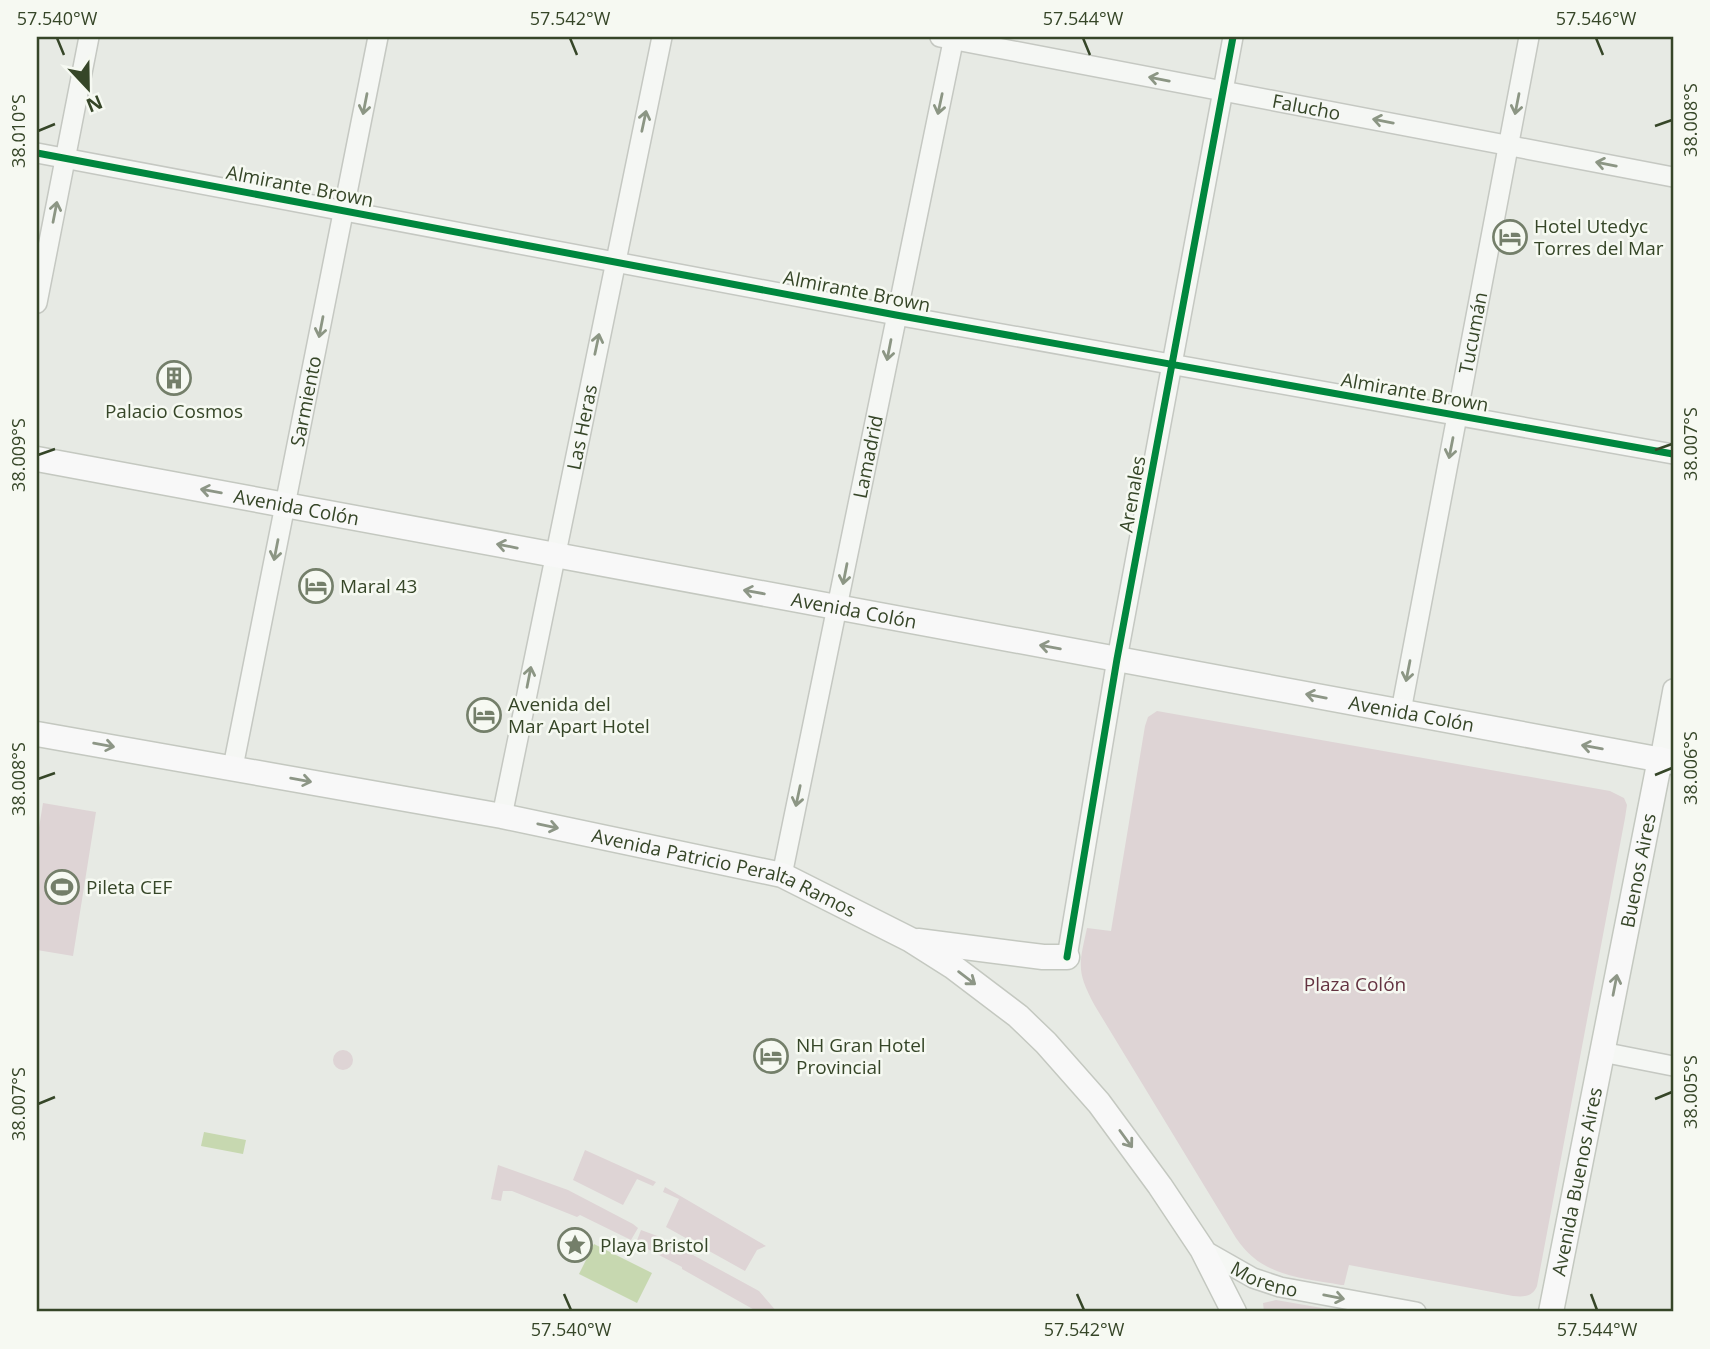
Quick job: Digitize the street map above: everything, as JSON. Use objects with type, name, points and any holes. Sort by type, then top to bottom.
[{"type":"main road","name":"Avenida Colón","points":[[37,459],[1666,761]]},
{"type":"main road","name":"Avenida Patricio Peralta Ramos","points":[[37,734],[502,816],[782,875],[911,940],[952,966],[1018,1016],[1046,1043],[1120,1130],[1202,1249],[1234,1312]]},
{"type":"main road","name":"Buenos Aires","points":[[1602,1052],[1666,761]]},
{"type":"main road","points":[[911,940],[1043,957],[1067,957]]},
{"type":"main road","name":"Avenida Buenos Aires","points":[[1551,1312],[1602,1052]]},
{"type":"street","points":[[37,303],[89,37]]},
{"type":"street","name":"Sarmiento","points":[[233,767],[378,37]]},
{"type":"street","name":"Las Heras","points":[[502,816],[662,37]]},
{"type":"street","name":"Arenales","points":[[1067,957],[1118,659],[1233,37]]},
{"type":"street","name":"Tucumán","points":[[1401,711],[1529,37]]},
{"type":"street","name":"Falucho","points":[[949,38],[1673,177]]},
{"type":"street","name":"Lamadrid","points":[[782,875],[897,315],[949,38]]},
{"type":"street","name":"Almirante Brown","points":[[37,153],[897,315],[1673,454]]},
{"type":"street","name":"Buenos Aires","points":[[1666,761],[1673,689]]},
{"type":"street","points":[[1602,1052],[1673,1066]]},
{"type":"street","name":"Moreno","points":[[1202,1249],[1253,1278],[1280,1287],[1416,1312]]},
{"type":"green space","name":"Plaza Colón","points":[[1157,711],[1610,791],[1624,798],[1627,805],[1625,818],[1537,1286],[1530,1294],[1513,1296],[1349,1265],[1344,1285],[1311,1280],[1283,1273],[1257,1261],[1236,1238],[1095,1006],[1082,976],[1081,960],[1087,928],[1111,931],[1145,726],[1148,717]]},
{"type":"green space","points":[[43,803],[96,812],[73,956],[37,950],[37,840]]},
{"type":"green space","points":[[343,1050],[350,1053],[353,1060],[350,1067],[343,1070],[336,1067],[333,1060],[336,1053]]},
{"type":"green space","points":[[585,1150],[656,1182],[653,1186],[637,1179],[623,1205],[573,1180]]},
{"type":"green space","points":[[498,1165],[568,1190],[638,1228],[631,1240],[580,1215],[577,1217],[512,1191],[503,1191],[501,1201],[491,1199]]},
{"type":"green space","points":[[665,1187],[766,1246],[757,1250],[745,1271],[666,1227],[679,1199],[663,1192]]},
{"type":"green space","points":[[641,1230],[660,1237],[759,1291],[777,1312],[758,1312],[636,1243]]},
{"type":"green space","points":[[1276,1300],[1345,1312],[1264,1312],[1263,1303]]},
{"type":"shaded area","points":[[204,1132],[246,1140],[243,1154],[201,1146]]},
{"type":"shaded area","points":[[594,1244],[652,1273],[637,1303],[579,1274]]},
{"type":"cycle path","points":[[1067,957],[1117,659],[1233,37]]},
{"type":"cycle path","points":[[37,153],[896,315],[1673,454]]},
{"type":"place","name":"Hotel Utedyc Torres del Mar","points":[[1510,237]]},
{"type":"place","name":"Palacio Cosmos","points":[[174,378]]},
{"type":"place","name":"Maral 43","points":[[316,586]]},
{"type":"place","name":"Avenida del Mar Apart Hotel","points":[[484,715]]},
{"type":"place","name":"Pileta CEF","points":[[62,887]]},
{"type":"place","name":"NH Gran Hotel Provincial","points":[[771,1056]]},
{"type":"place","name":"Playa Bristol","points":[[575,1245]]}]
